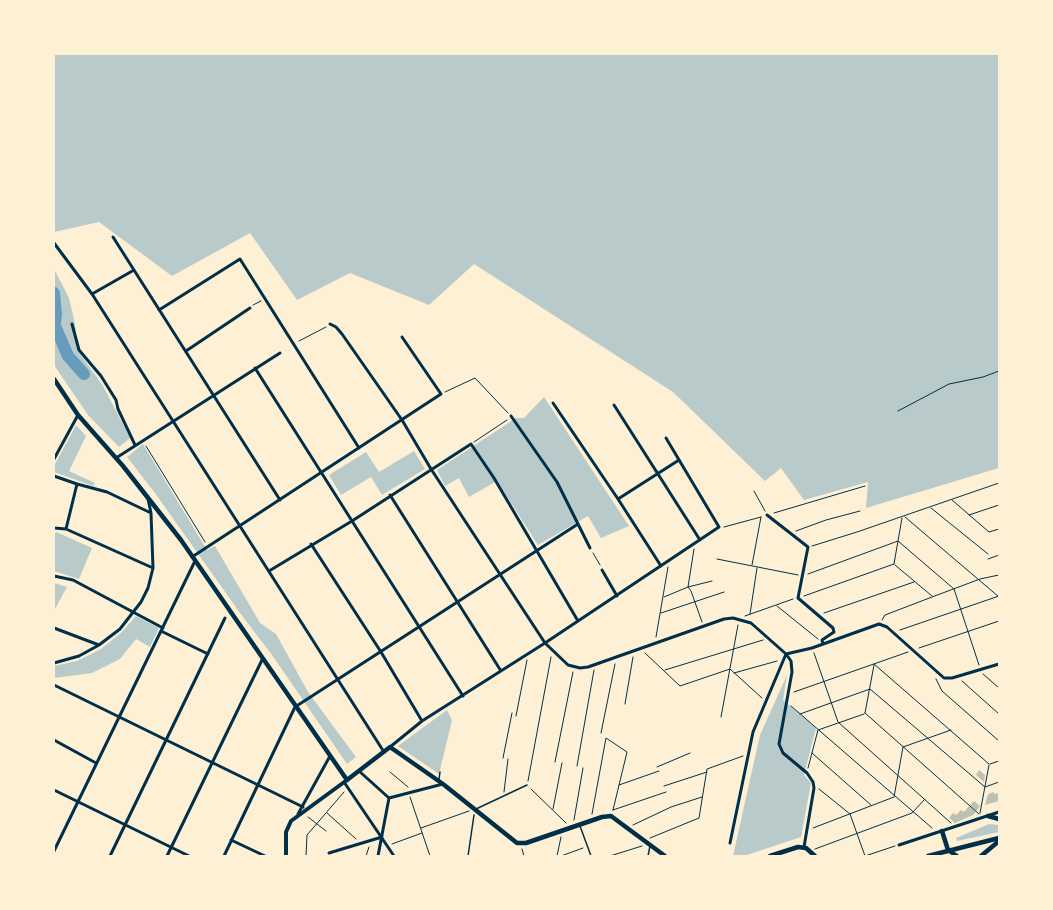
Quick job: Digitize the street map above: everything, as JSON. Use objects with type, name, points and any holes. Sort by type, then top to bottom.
[{"type":"main road","points":[[54,379],[78,415],[116,458],[194,559],[262,660],[330,756],[345,781],[390,747],[441,782],[473,812],[517,843],[526,843],[602,816],[611,816],[648,845],[665,856]]},
{"type":"main road","points":[[988,816],[999,819]]},
{"type":"main road","points":[[942,831],[948,850],[957,856]]},
{"type":"main road","points":[[930,856],[948,850],[999,838]]},
{"type":"main road","points":[[981,856],[999,841]]},
{"type":"main road","points":[[770,856],[794,848],[804,847],[816,856]]},
{"type":"street","points":[[113,237],[280,500]]},
{"type":"street","points":[[54,243],[92,294],[384,752]]},
{"type":"street","points":[[159,310],[240,259],[359,448]]},
{"type":"street","points":[[92,294],[134,270]]},
{"type":"street","points":[[186,351],[250,308]]},
{"type":"street","points":[[72,324],[79,350],[101,376],[112,394],[136,445]]},
{"type":"street","points":[[330,324],[336,327],[342,334],[402,420],[431,469],[545,643],[565,662],[574,668],[584,668],[729,618],[739,618],[750,623],[770,638],[786,654],[793,666],[779,738],[780,748],[786,756],[807,773],[814,785],[804,847]]},
{"type":"street","points":[[54,851],[55,845],[162,630],[194,559],[208,547],[441,394],[402,337]]},
{"type":"street","points":[[116,458],[280,353]]},
{"type":"street","points":[[255,368],[463,696]]},
{"type":"street","points":[[553,402],[661,566]]},
{"type":"street","points":[[614,406],[700,540]]},
{"type":"street","points":[[54,459],[78,415]]},
{"type":"street","points":[[512,416],[557,482],[590,548]]},
{"type":"street","points":[[390,747],[422,721],[617,596],[719,527],[666,438]]},
{"type":"street","points":[[269,571],[311,544],[352,521],[471,444],[494,478],[536,552],[578,621]]},
{"type":"street","points":[[618,499],[679,460]]},
{"type":"street","points":[[54,476],[107,492],[151,513]]},
{"type":"street","points":[[66,529],[77,484]]},
{"type":"street","points":[[390,495],[502,671]]},
{"type":"street","points":[[54,663],[65,661],[100,645],[120,629],[134,612],[148,588],[153,568],[151,513],[148,498]]},
{"type":"street","points":[[768,515],[808,547],[798,598],[819,614],[834,629],[833,633],[822,640],[823,644]]},
{"type":"street","points":[[224,856],[295,707],[578,524]]},
{"type":"street","points":[[54,528],[66,529],[153,568]]},
{"type":"street","points":[[311,544],[381,652],[422,721]]},
{"type":"street","points":[[602,570],[617,596]]},
{"type":"street","points":[[54,576],[73,580],[134,612],[162,630],[208,654]]},
{"type":"street","points":[[110,856],[225,618]]},
{"type":"street","points":[[786,654],[812,648],[881,624],[893,632],[934,670],[946,678],[957,677],[999,664]]},
{"type":"street","points":[[54,628],[100,645]]},
{"type":"street","points":[[730,843],[753,732],[767,702],[786,654]]},
{"type":"street","points":[[167,856],[262,660]]},
{"type":"street","points":[[54,685],[303,806]]},
{"type":"street","points":[[54,740],[96,763]]},
{"type":"street","points":[[300,813],[330,756]]},
{"type":"street","points":[[359,771],[389,798]]},
{"type":"street","points":[[286,856],[287,827],[291,821],[345,781],[348,788],[394,856]]},
{"type":"street","points":[[389,798],[413,792],[441,782]]},
{"type":"street","points":[[54,790],[189,856]]},
{"type":"street","points":[[378,856],[389,798]]},
{"type":"street","points":[[899,845],[999,812]]},
{"type":"street","points":[[329,853],[382,837]]},
{"type":"street","points":[[231,840],[265,856]]},
{"type":"lane","points":[[440,772],[441,782]]},
{"type":"lane","points":[[468,856],[473,812],[527,785]]},
{"type":"lane","points":[[580,824],[591,856]]},
{"type":"lane","points":[[648,845],[648,856]]},
{"type":"path","points":[[250,308],[264,298]]},
{"type":"path","points":[[294,344],[330,324]]},
{"type":"path","points":[[898,410],[949,384],[984,377],[999,371]]},
{"type":"path","points":[[441,394],[474,378],[512,416],[471,444]]},
{"type":"path","points":[[143,440],[208,547]]},
{"type":"path","points":[[808,547],[999,483]]},
{"type":"path","points":[[754,491],[768,515],[865,486]]},
{"type":"path","points":[[952,500],[990,532],[999,529]]},
{"type":"path","points":[[969,515],[999,505]]},
{"type":"path","points":[[931,507],[988,554]]},
{"type":"path","points":[[790,533],[826,520],[860,511]]},
{"type":"path","points":[[894,564],[903,516]]},
{"type":"path","points":[[893,632],[999,596],[903,516]]},
{"type":"path","points":[[719,527],[730,526],[761,517],[752,566]]},
{"type":"path","points":[[717,559],[802,576],[898,541]]},
{"type":"path","points":[[898,541],[954,589],[980,670],[999,688]]},
{"type":"path","points":[[695,543],[688,587],[691,591],[703,626]]},
{"type":"path","points":[[590,548],[602,570]]},
{"type":"path","points":[[988,559],[999,555]]},
{"type":"path","points":[[655,643],[669,561]]},
{"type":"path","points":[[894,564],[932,597]]},
{"type":"path","points":[[721,717],[739,618],[894,564]]},
{"type":"path","points":[[750,615],[758,567]]},
{"type":"path","points":[[881,624],[885,615],[980,579],[999,575]]},
{"type":"path","points":[[663,598],[688,587],[712,581]]},
{"type":"path","points":[[819,614],[914,582]]},
{"type":"path","points":[[660,614],[694,601],[724,592]]},
{"type":"path","points":[[776,605],[823,644]]},
{"type":"path","points":[[788,694],[999,621]]},
{"type":"path","points":[[664,670],[770,638]]},
{"type":"path","points":[[812,648],[838,722],[925,798],[951,823],[953,827]]},
{"type":"path","points":[[640,649],[680,686],[730,669]]},
{"type":"path","points":[[553,650],[527,785],[567,825]]},
{"type":"path","points":[[625,704],[634,651]]},
{"type":"path","points":[[516,716],[528,654]]},
{"type":"path","points":[[601,733],[617,657]]},
{"type":"path","points":[[734,673],[784,659]]},
{"type":"path","points":[[865,714],[874,664]]},
{"type":"path","points":[[874,664],[989,764]]},
{"type":"path","points":[[577,766],[595,665]]},
{"type":"path","points":[[555,762],[574,668]]},
{"type":"path","points":[[730,669],[767,702]]},
{"type":"path","points":[[934,670],[942,691],[999,741]]},
{"type":"path","points":[[957,677],[999,714]]},
{"type":"path","points":[[800,714],[870,689]]},
{"type":"path","points":[[870,689],[985,787]]},
{"type":"path","points":[[786,702],[912,813],[937,833]]},
{"type":"path","points":[[503,758],[512,713]]},
{"type":"path","points":[[818,730],[865,714]]},
{"type":"path","points":[[865,714],[980,815]]},
{"type":"path","points":[[807,773],[818,730]]},
{"type":"path","points":[[903,747],[951,730]]},
{"type":"path","points":[[592,817],[606,738],[627,752],[613,810],[666,792]]},
{"type":"path","points":[[894,796],[903,747]]},
{"type":"path","points":[[657,767],[690,753]]},
{"type":"path","points":[[812,753],[872,805]]},
{"type":"path","points":[[650,838],[699,818],[707,769],[748,755]]},
{"type":"path","points":[[503,796],[508,759]]},
{"type":"path","points":[[989,764],[999,761]]},
{"type":"path","points":[[552,810],[562,763]]},
{"type":"path","points":[[979,819],[989,764]]},
{"type":"path","points":[[573,823],[583,768]]},
{"type":"path","points":[[619,786],[659,771]]},
{"type":"path","points":[[390,772],[413,792]]},
{"type":"path","points":[[664,786],[707,772]]},
{"type":"path","points":[[985,787],[999,782]]},
{"type":"path","points":[[814,785],[850,814],[865,856],[899,845]]},
{"type":"path","points":[[306,856],[307,835],[348,788]]},
{"type":"path","points":[[408,793],[430,856]]},
{"type":"path","points":[[807,831],[894,796]]},
{"type":"path","points":[[632,825],[671,808],[703,797]]},
{"type":"path","points":[[815,849],[912,813],[925,798]]},
{"type":"path","points":[[420,828],[473,812]]},
{"type":"path","points":[[300,813],[326,831]]},
{"type":"path","points":[[326,813],[361,844]]},
{"type":"path","points":[[387,846],[422,833]]},
{"type":"path","points":[[557,856],[562,833]]},
{"type":"path","points":[[366,856],[370,841]]},
{"type":"path","points":[[610,856],[648,845]]},
{"type":"path","points":[[561,856],[588,846]]},
{"type":"path","points":[[522,848],[524,856]]},
{"type":"shaded area","points":[[54,54],[999,54],[999,468],[866,508],[868,482],[804,500],[781,468],[765,481],[673,392],[474,264],[429,305],[350,273],[297,300],[250,233],[172,276],[99,222],[54,232]]},
{"type":"shaded area","points":[[54,269],[69,298],[75,324],[78,351],[103,386],[130,438],[119,447],[88,415],[54,365]]},
{"type":"shaded area","points":[[544,397],[629,526],[601,538],[588,516],[538,545],[497,481],[469,497],[459,478],[445,486],[437,470],[516,418],[524,418]]},
{"type":"shaded area","points":[[76,425],[86,436],[69,471],[95,483],[93,486],[54,472],[54,466]]},
{"type":"shaded area","points":[[143,444],[207,550],[215,546],[260,623],[276,634],[308,692],[356,757],[347,764],[272,655],[240,613],[155,493],[127,457]]},
{"type":"shaded area","points":[[414,451],[425,469],[382,495],[371,477],[341,495],[329,475],[366,452],[379,472]]},
{"type":"shaded area","points":[[56,532],[92,548],[79,579],[54,571],[54,536]]},
{"type":"shaded area","points":[[54,583],[67,587],[54,611]]},
{"type":"shaded area","points":[[136,616],[159,628],[150,647],[136,639],[120,659],[92,673],[54,678],[54,666],[77,661],[101,649],[121,633]]},
{"type":"shaded area","points":[[787,675],[783,700],[816,728],[804,775],[811,783],[801,837],[744,856],[733,856],[760,735]]},
{"type":"shaded area","points":[[447,710],[452,720],[439,774],[398,746]]},
{"type":"shaded area","points":[[989,824],[999,825],[999,832],[957,841],[956,838]]},
{"type":"building","points":[[979,770],[985,775],[984,782],[976,775]]},
{"type":"building","points":[[994,792],[994,794],[999,793],[999,801],[985,805],[988,794]]},
{"type":"building","points":[[974,801],[980,806],[976,811],[970,805]]},
{"type":"building","points":[[969,806],[976,812],[973,815],[955,823],[949,818],[953,813],[956,815],[961,810],[964,812]]},
{"type":"waterway","points":[[54,293],[56,315],[54,329]]},
{"type":"waterway","points":[[55,326],[68,356],[84,374]]}]
